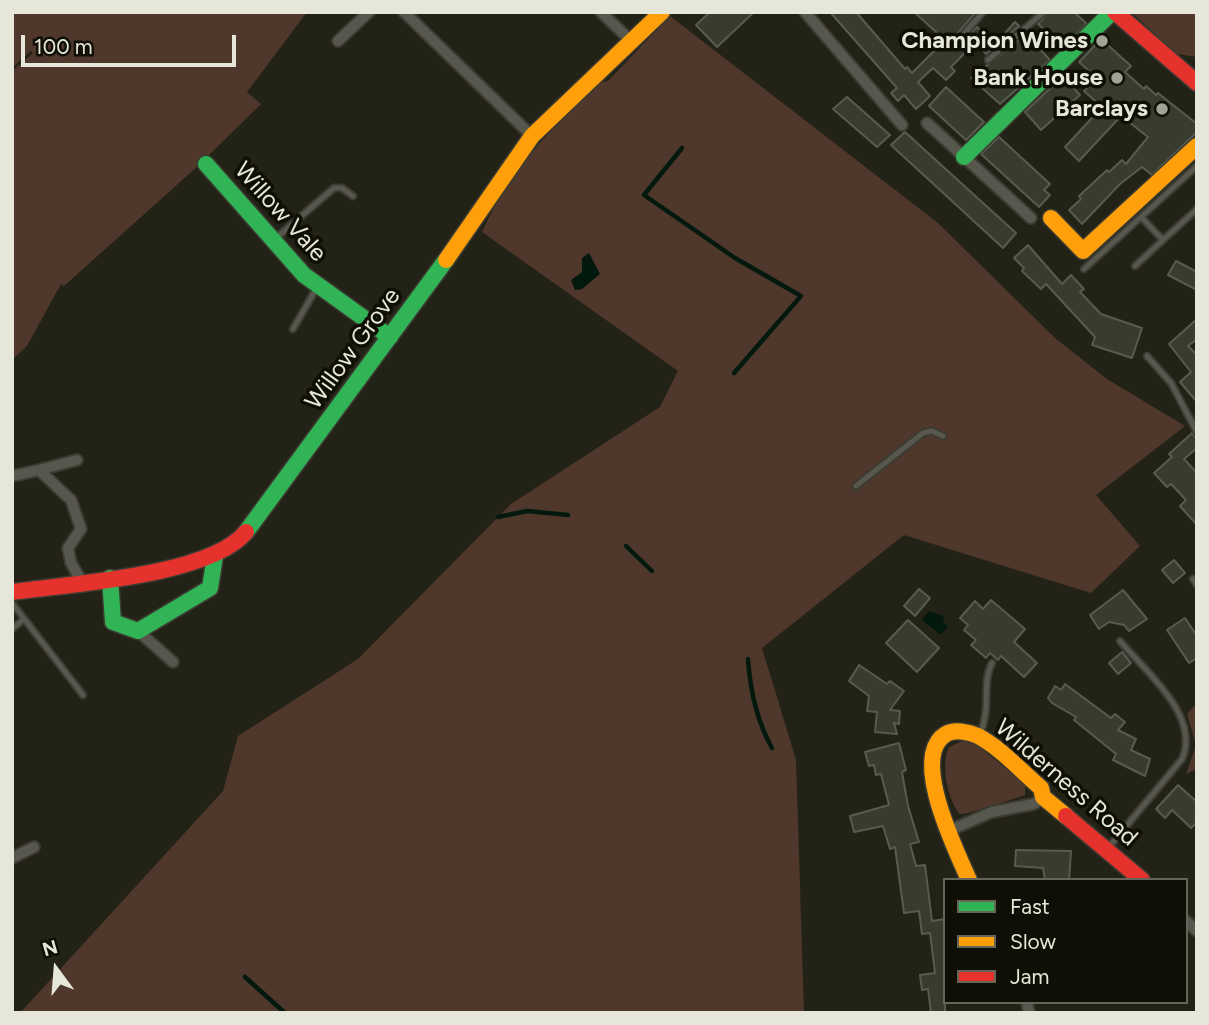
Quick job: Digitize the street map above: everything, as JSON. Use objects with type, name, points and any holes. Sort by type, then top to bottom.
[{"type":"street","points":[[338,41],[369,12]]},
{"type":"street","points":[[404,12],[532,136]]},
{"type":"street","points":[[601,12],[632,42]]},
{"type":"street","name":"Willow Grove","points":[[12,592],[146,573],[215,556],[243,536],[390,337],[532,136],[662,12]]},
{"type":"street","points":[[805,12],[902,124]]},
{"type":"street","points":[[964,157],[1000,119],[1076,52],[1114,12],[1197,83]]},
{"type":"street","points":[[1179,68],[1197,64]]},
{"type":"street","points":[[928,123],[1031,218]]},
{"type":"street","points":[[1051,218],[1083,251],[1141,195],[1165,179],[1197,146]]},
{"type":"street","name":"Willow Vale","points":[[206,163],[304,275],[390,337]]},
{"type":"street","points":[[12,476],[77,460]]},
{"type":"street","points":[[39,470],[71,500],[78,513],[81,529],[68,548],[71,563],[82,582]]},
{"type":"street","points":[[138,631],[210,588],[215,556]]},
{"type":"street","points":[[110,578],[113,622],[138,631],[173,662]]},
{"type":"street","name":"Wilderness Road","points":[[968,878],[948,831],[936,792],[932,749],[937,739],[946,733],[970,733],[979,736],[1041,788],[1044,797],[1108,848],[1140,878]]},
{"type":"street","points":[[948,831],[992,812],[1034,804],[1044,797]]},
{"type":"street","points":[[12,858],[34,846]]},
{"type":"lane","points":[[962,36],[983,12]]},
{"type":"lane","points":[[988,60],[1044,12]]},
{"type":"lane","points":[[1084,270],[1197,166]]},
{"type":"lane","points":[[273,240],[334,188],[342,188],[352,196]]},
{"type":"lane","points":[[1135,266],[1197,209]]},
{"type":"lane","points":[[1141,217],[1163,240]]},
{"type":"lane","points":[[293,329],[318,286]]},
{"type":"lane","points":[[1147,356],[1171,383],[1197,432]]},
{"type":"lane","points":[[856,486],[923,433],[932,431],[943,436]]},
{"type":"lane","points":[[12,603],[83,695]]},
{"type":"lane","points":[[12,629],[24,619]]},
{"type":"lane","points":[[1108,848],[1182,759],[1189,745],[1180,713],[1120,641]]},
{"type":"lane","points":[[979,736],[987,716],[987,686],[992,663]]},
{"type":"shaded area","points":[[12,12],[307,12],[247,92],[261,104],[198,166],[64,286],[61,284],[27,346],[12,360],[12,71],[33,53],[31,51],[12,68]]},
{"type":"shaded area","points":[[1131,12],[1197,12],[1197,57],[1177,54]]},
{"type":"shaded area","points":[[670,16],[938,223],[1055,338],[1107,379],[1185,426],[1096,495],[1140,546],[1091,593],[904,535],[762,648],[796,760],[804,1013],[20,1013],[223,791],[238,736],[358,659],[511,504],[660,407],[678,371],[482,232],[505,189],[532,152],[598,83],[608,81]]},
{"type":"shaded area","points":[[589,253],[600,274],[582,289],[575,290],[571,280],[582,272],[582,258]]},
{"type":"shaded area","points":[[929,611],[944,616],[943,622],[948,626],[941,635],[922,620]]},
{"type":"shaded area","points":[[1197,703],[1197,769],[1186,774],[1196,745],[1187,714]]},
{"type":"shaded area","points":[[965,740],[973,742],[1025,784],[1025,795],[959,814],[949,791],[945,763],[949,747]]},
{"type":"building","points":[[710,12],[754,12],[717,47],[696,25]]},
{"type":"building","points":[[830,12],[856,12],[905,69],[907,67],[912,73],[945,40],[914,12],[976,12],[958,33],[957,38],[962,41],[977,27],[995,44],[1015,22],[1019,26],[986,54],[976,42],[951,67],[955,71],[946,80],[933,68],[918,82],[930,96],[916,109],[904,95],[898,101],[891,93],[897,88]]},
{"type":"building","points":[[1049,12],[1074,12],[1087,24],[1063,47],[1038,24]]},
{"type":"building","points":[[1026,34],[1050,60],[1000,104],[971,78]]},
{"type":"building","points":[[1101,39],[1131,66],[1125,72],[1144,89],[1146,86],[1156,95],[1158,93],[1197,124],[1197,132],[1152,175],[1142,167],[1120,184],[1082,224],[1069,210],[1081,199],[1079,196],[1107,170],[1109,172],[1122,160],[1126,164],[1148,137],[1121,116],[1079,161],[1065,147],[1102,107],[1084,91],[1097,78],[1079,62]]},
{"type":"building","points":[[1063,76],[1080,95],[1041,130],[1025,112]]},
{"type":"building","points":[[946,87],[984,122],[966,140],[929,106]]},
{"type":"building","points":[[847,97],[890,135],[877,147],[833,109]]},
{"type":"building","points":[[905,132],[1016,233],[1003,248],[891,145]]},
{"type":"building","points":[[999,137],[1050,184],[1044,190],[1050,195],[1039,207],[981,154]]},
{"type":"building","points":[[1028,245],[1062,284],[1071,275],[1084,289],[1080,292],[1101,314],[1142,328],[1132,358],[1092,345],[1095,337],[1046,284],[1041,289],[1022,271],[1024,268],[1014,258]]},
{"type":"building","points":[[1176,261],[1197,272],[1197,290],[1168,275]]},
{"type":"building","points":[[1197,319],[1197,339],[1188,346],[1197,355],[1197,402],[1180,382],[1191,372],[1169,344]]},
{"type":"building","points":[[1192,433],[1197,439],[1197,448],[1184,459],[1197,473],[1197,525],[1180,506],[1186,500],[1171,484],[1167,487],[1154,473],[1172,457],[1169,454]]},
{"type":"building","points":[[1174,560],[1185,573],[1173,583],[1162,570]]},
{"type":"building","points":[[919,589],[930,598],[915,616],[904,606]]},
{"type":"building","points":[[1123,590],[1147,619],[1129,631],[1124,625],[1109,622],[1099,629],[1090,615]]},
{"type":"building","points":[[991,600],[1025,629],[1014,642],[1037,663],[1024,677],[1001,656],[998,660],[990,653],[986,658],[971,645],[976,640],[964,630],[968,625],[960,618],[975,601],[983,609]]},
{"type":"building","points":[[1185,618],[1197,636],[1197,658],[1189,663],[1167,630]]},
{"type":"building","points":[[908,620],[939,648],[917,672],[886,643]]},
{"type":"building","points":[[1122,652],[1131,663],[1118,674],[1109,663]]},
{"type":"building","points":[[859,665],[887,684],[890,681],[904,691],[890,710],[900,711],[899,724],[894,723],[897,734],[875,732],[877,712],[867,711],[869,696],[849,681]]},
{"type":"building","points":[[1065,684],[1111,718],[1115,714],[1125,722],[1118,730],[1136,739],[1131,750],[1150,759],[1145,776],[1113,760],[1116,754],[1074,720],[1076,717],[1052,703],[1048,698],[1055,686],[1061,690]]},
{"type":"building","points":[[899,743],[906,770],[902,772],[908,806],[919,842],[910,844],[916,866],[925,865],[932,921],[943,919],[945,1013],[931,1013],[928,989],[922,990],[920,975],[935,973],[930,933],[922,934],[919,911],[904,913],[895,847],[890,849],[883,826],[854,832],[850,816],[889,805],[881,774],[876,775],[874,765],[869,766],[865,752]]},
{"type":"building","points":[[1178,785],[1197,802],[1197,822],[1191,828],[1172,810],[1165,818],[1156,809]]},
{"type":"building","points":[[1016,850],[1071,851],[1069,878],[1045,878],[1043,868],[1015,866]]},
{"type":"waterway","points":[[682,148],[644,195],[735,258],[801,296],[734,373]]},
{"type":"waterway","points":[[498,517],[527,511],[568,515]]},
{"type":"waterway","points":[[626,546],[652,571]]},
{"type":"waterway","points":[[748,659],[755,705],[772,748]]},
{"type":"waterway","points":[[245,977],[285,1013]]},
{"type":"traffic: fast","points":[[964,157],[1112,12]]},
{"type":"traffic: fast","points":[[206,164],[304,275],[390,337]]},
{"type":"traffic: fast","points":[[246,532],[446,260]]},
{"type":"traffic: fast","points":[[110,578],[113,622],[138,631],[210,588],[215,556]]},
{"type":"traffic: slow","points":[[446,260],[532,136],[662,12]]},
{"type":"traffic: slow","points":[[1051,218],[1083,251],[1197,146]]},
{"type":"traffic: slow","points":[[968,878],[946,826],[934,782],[932,762],[936,745],[946,734],[966,732],[987,741],[1041,788],[1043,797],[1066,816]]},
{"type":"traffic: jam","points":[[1115,12],[1197,83]]},
{"type":"traffic: jam","points":[[12,592],[137,576],[171,568],[202,559],[228,547],[246,532]]},
{"type":"traffic: jam","points":[[1066,816],[1140,878]]},
{"type":"place","name":"Champion Wines","points":[[1102,41]]},
{"type":"place","name":"Bank House","points":[[1117,78]]},
{"type":"place","name":"Barclays","points":[[1162,109]]}]
